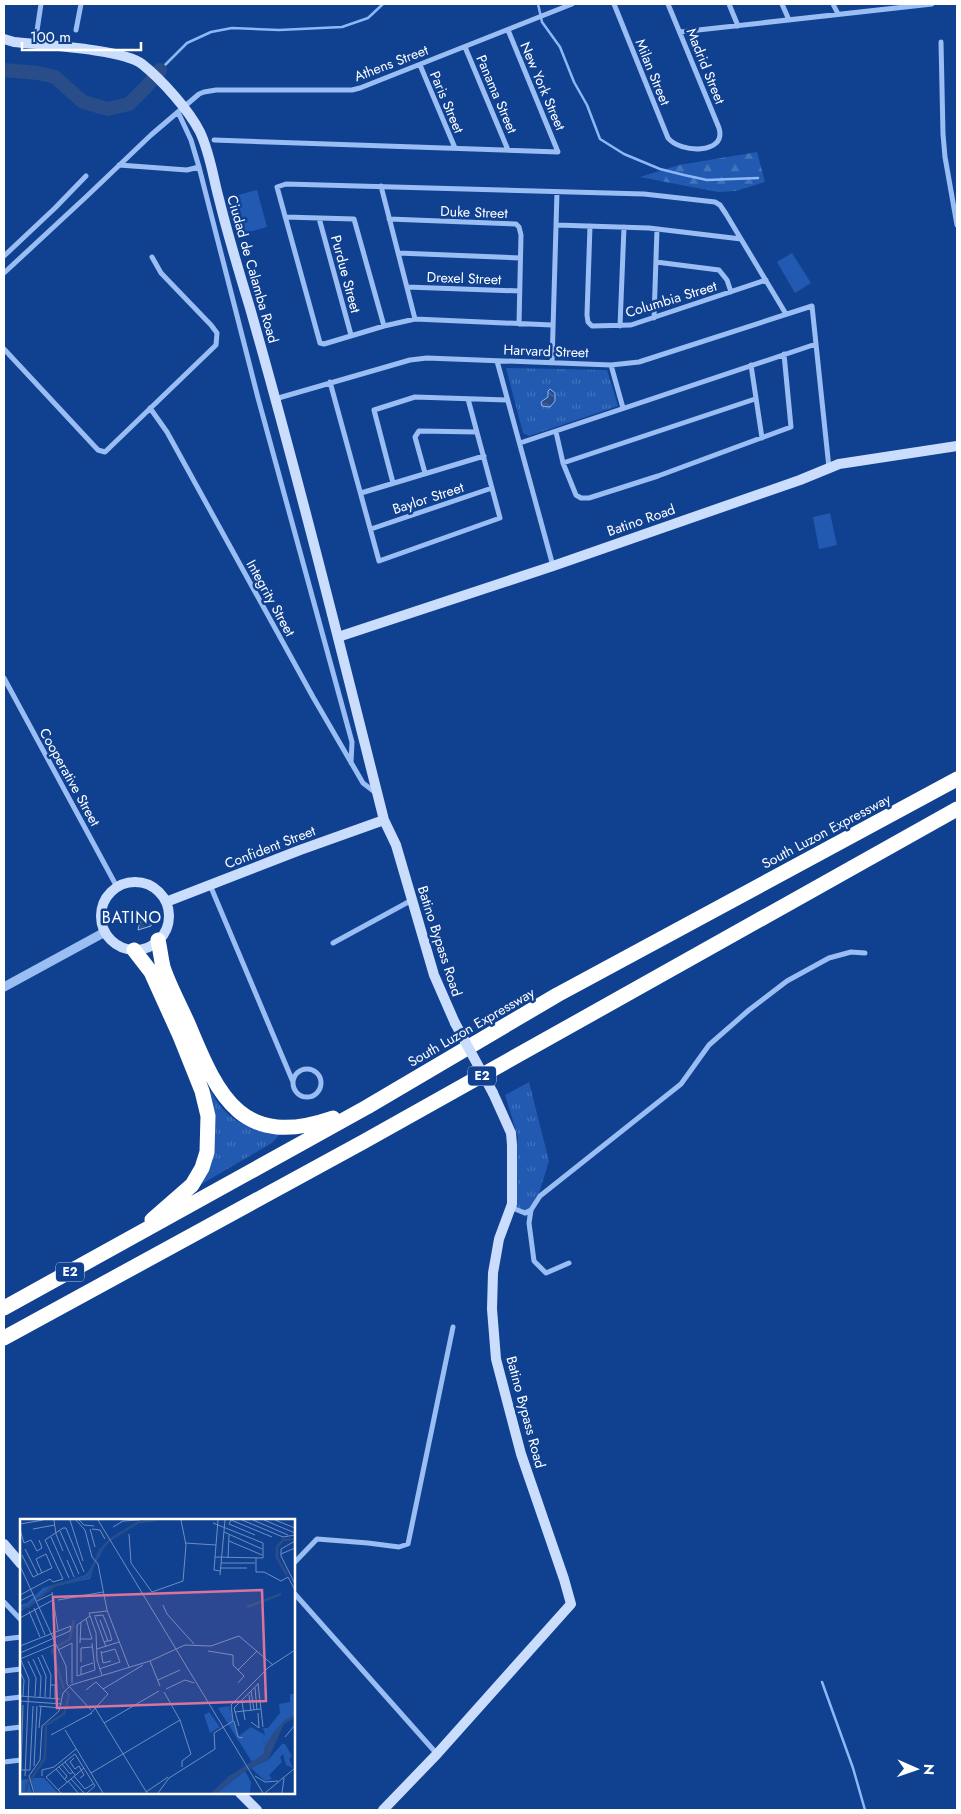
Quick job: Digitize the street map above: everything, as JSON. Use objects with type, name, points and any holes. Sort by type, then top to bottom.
[{"type":"highway","name":"South Luzon Expressway","points":[[4,1308],[368,1107],[557,995],[957,779]]},
{"type":"highway","name":"E2","points":[[4,1338],[363,1142],[957,809]]},
{"type":"highway","points":[[158,940],[163,967],[203,1061],[224,1097],[240,1112],[258,1123],[285,1128],[312,1125],[368,1107]]},
{"type":"highway","points":[[134,950],[151,972],[180,1036],[202,1091],[208,1116],[209,1134],[207,1152],[202,1168],[192,1185],[178,1199],[164,1208],[137,1235]]},
{"type":"main road","name":"Ciudad de Calamba Road","points":[[4,39],[117,54],[134,59],[143,65],[172,95],[181,110],[200,132],[276,399],[378,795]]},
{"type":"main road","name":"Batino Road","points":[[338,636],[553,566],[839,464],[957,446]]},
{"type":"main road","name":"Batino Bypass Road","points":[[378,795],[384,820],[396,845],[434,975],[455,1023],[493,1093],[511,1133],[512,1204],[499,1239],[493,1273],[492,1309],[496,1358],[521,1454],[571,1604],[437,1754],[383,1810]]},
{"type":"main road","name":"Confident Street","points":[[166,902],[384,820]]},
{"type":"main road","points":[[130,882],[145,883],[158,890],[166,902],[169,912],[168,922],[164,932],[151,946],[134,950],[117,945],[105,932],[101,917],[104,902],[117,887],[130,882]]},
{"type":"main road","points":[[4,1544],[20,1563]]},
{"type":"main road","points":[[241,1794],[257,1810]]},
{"type":"street","points":[[34,44],[41,4]]},
{"type":"street","points":[[76,30],[81,4]]},
{"type":"street","name":"Athens Street","points":[[4,273],[151,135],[199,94],[210,90],[352,90],[518,26],[551,12],[560,6],[572,4]]},
{"type":"street","name":"Milan Street","points":[[614,4],[668,138],[677,146],[695,149],[718,143],[721,137]]},
{"type":"street","name":"Madrid Street","points":[[668,4],[720,128],[721,137]]},
{"type":"street","points":[[729,4],[738,26]]},
{"type":"street","points":[[782,4],[789,20]]},
{"type":"street","points":[[833,4],[838,14]]},
{"type":"street","points":[[680,32],[838,14],[888,6],[932,4]]},
{"type":"street","name":"New York Street","points":[[508,30],[558,152],[508,150]]},
{"type":"street","points":[[941,42],[945,157],[957,225]]},
{"type":"street","name":"Panama Street","points":[[465,47],[508,150]]},
{"type":"street","name":"Paris Street","points":[[420,65],[454,148]]},
{"type":"street","points":[[181,110],[199,167],[258,398],[352,742],[351,763]]},
{"type":"street","points":[[214,140],[508,150]]},
{"type":"street","points":[[119,165],[187,170],[199,167]]},
{"type":"street","points":[[4,256],[86,176]]},
{"type":"street","points":[[552,325],[415,319],[324,344],[320,343],[277,187],[286,184],[644,194],[715,202],[720,205],[726,214],[786,314]]},
{"type":"street","points":[[381,186],[415,319]]},
{"type":"street","points":[[552,362],[557,192]]},
{"type":"street","points":[[285,217],[354,219],[384,326]]},
{"type":"street","name":"Purdue Street","points":[[320,218],[351,336]]},
{"type":"street","name":"Duke Street","points":[[390,219],[516,224],[521,235],[519,324]]},
{"type":"street","points":[[556,225],[657,229],[741,239]]},
{"type":"street","name":"Columbia Street","points":[[590,226],[587,315],[588,322],[592,326],[631,325],[766,280]]},
{"type":"street","points":[[620,326],[624,227]]},
{"type":"street","points":[[654,318],[657,229]]},
{"type":"street","points":[[398,253],[520,258]]},
{"type":"street","points":[[4,349],[98,450],[105,452],[216,345],[216,333],[211,325],[161,273],[152,257]]},
{"type":"street","points":[[656,262],[719,270],[727,280],[731,292]]},
{"type":"street","name":"Drexel Street","points":[[407,287],[520,291]]},
{"type":"street","name":"Harvard Street","points":[[276,399],[410,360],[427,358],[611,365],[639,362],[812,306],[816,344]]},
{"type":"street","points":[[520,443],[816,344],[829,468]]},
{"type":"street","points":[[556,432],[563,464],[576,495],[584,498],[658,476],[791,427],[784,354]]},
{"type":"street","points":[[498,361],[553,566]]},
{"type":"street","points":[[611,365],[623,408]]},
{"type":"street","points":[[750,365],[762,438]]},
{"type":"street","points":[[330,382],[379,560],[500,518],[468,399]]},
{"type":"street","points":[[392,483],[374,410],[415,397],[507,400]]},
{"type":"street","points":[[563,464],[755,400]]},
{"type":"street","name":"Integrity Street","points":[[150,408],[167,432],[308,689],[351,763],[363,783],[378,795]]},
{"type":"street","points":[[425,473],[415,437],[419,431],[477,432]]},
{"type":"street","points":[[361,493],[484,456]]},
{"type":"street","name":"Baylor Street","points":[[370,529],[492,488]]},
{"type":"street","name":"Cooperative Street","points":[[4,678],[117,887]]},
{"type":"street","points":[[210,884],[293,1082],[293,1086],[298,1094],[306,1098],[315,1096],[322,1085],[316,1071],[306,1069],[297,1073],[293,1082]]},
{"type":"street","points":[[333,943],[412,900]]},
{"type":"street","points":[[4,987],[105,932]]},
{"type":"street","points":[[569,1263],[546,1273],[534,1261],[529,1223],[531,1210],[540,1196],[681,1084],[709,1045],[749,1010],[788,980],[829,958],[851,952],[865,953]]},
{"type":"street","points":[[512,1204],[515,1209],[525,1213],[531,1210]]},
{"type":"street","points":[[295,1562],[317,1539],[368,1543],[399,1548],[408,1544],[453,1327]]},
{"type":"street","points":[[295,1595],[437,1754]]},
{"type":"street","points":[[5,1605],[20,1619]]},
{"type":"street","points":[[4,1639],[20,1638]]},
{"type":"street","points":[[4,1671],[20,1669]]},
{"type":"street","points":[[4,1699],[20,1697]]},
{"type":"street","points":[[4,1729],[20,1727]]},
{"type":"street","points":[[4,1762],[20,1760]]},
{"type":"green space","points":[[757,152],[765,182],[736,191],[718,192],[640,177],[679,165]]},
{"type":"green space","points":[[257,190],[267,227],[245,233],[234,196]]},
{"type":"green space","points":[[792,253],[811,283],[795,293],[777,262]]},
{"type":"green space","points":[[506,368],[607,370],[618,406],[529,436],[523,433]]},
{"type":"green space","points":[[830,513],[837,545],[819,549],[813,517]]},
{"type":"green space","points":[[529,1082],[549,1161],[531,1219],[510,1209],[518,1137],[505,1095]]},
{"type":"green space","points":[[211,1091],[224,1110],[239,1122],[280,1134],[272,1143],[200,1185],[212,1162],[213,1135],[208,1096]]},
{"type":"water","points":[[550,389],[555,393],[555,401],[550,407],[542,406],[541,402],[548,397]]},
{"type":"water","points":[[153,914],[151,926],[138,930],[142,920]]},
{"type":"waterway","points":[[160,70],[187,43],[211,32],[232,28],[279,30],[342,27],[368,18],[383,4]]},
{"type":"waterway","points":[[538,4],[542,22],[560,47],[574,82],[587,105],[600,139],[624,154],[660,169],[684,175],[707,180],[758,178]]},
{"type":"waterway","points":[[4,70],[38,73],[55,77],[83,102],[108,109],[129,104],[160,70]]},
{"type":"waterway","points":[[822,1682],[853,1768],[865,1810]]},
{"type":"district","name":"BATINO","points":[[132,917]]}]
